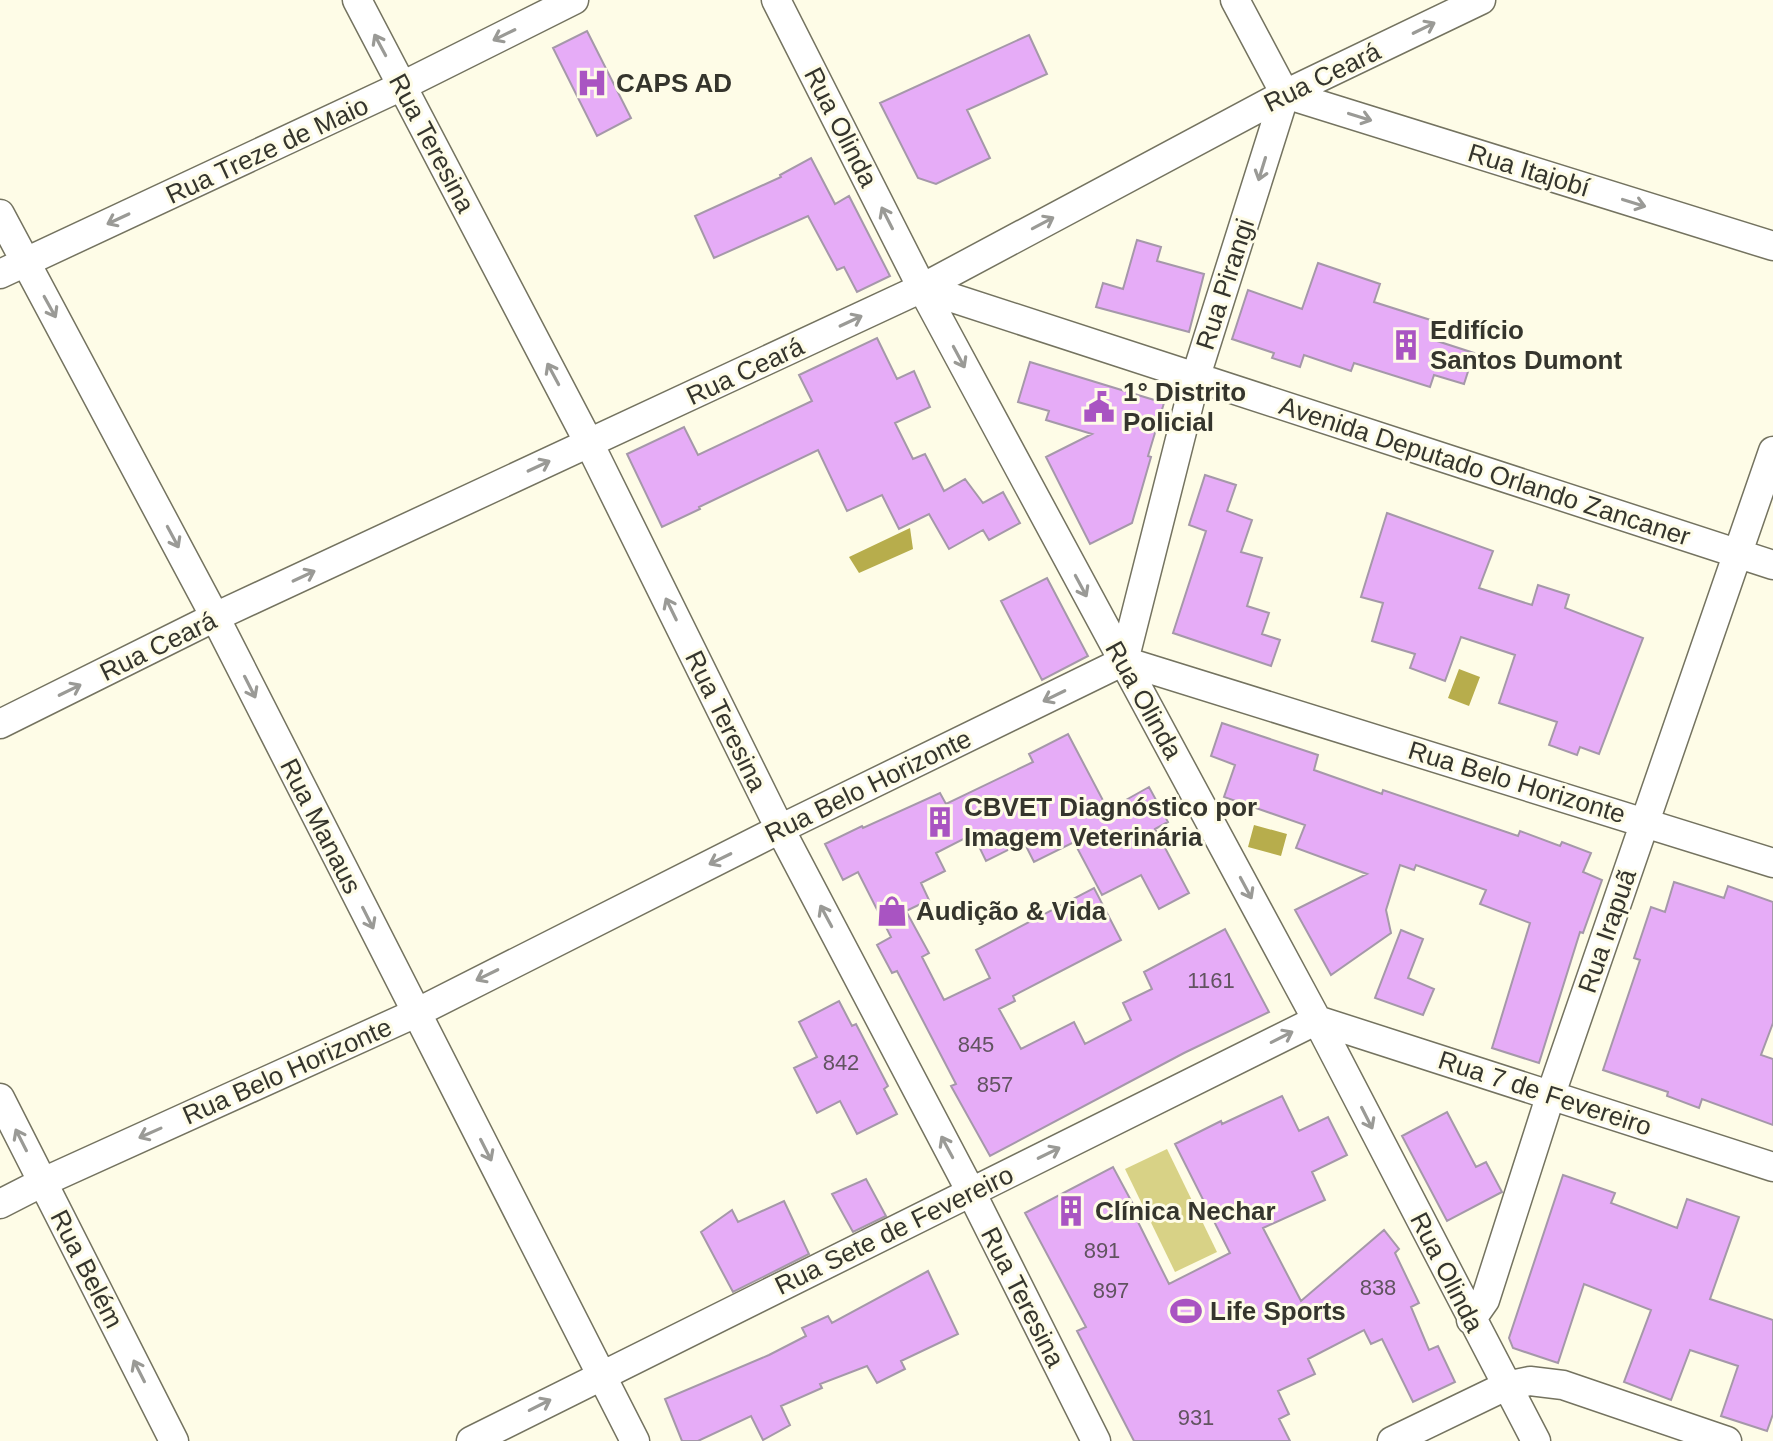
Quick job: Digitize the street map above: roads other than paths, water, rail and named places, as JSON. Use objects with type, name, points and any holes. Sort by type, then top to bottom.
[{"type":"street","name":"Rua Teresina","points":[[357,0],[589,443],[780,829],[971,1192],[1096,1441]]},
{"type":"street","name":"Rua Treze de Maio","points":[[0,274],[402,86],[574,0]]},
{"type":"street","name":"Rua Olinda","points":[[776,0],[922,288],[1317,1020],[1536,1441]]},
{"type":"street","points":[[1235,0],[1285,94]]},
{"type":"street","name":"Rua Ceará","points":[[0,724],[215,617],[922,288],[1285,94],[1481,0]]},
{"type":"street","name":"Rua Itajobí","points":[[1285,94],[1773,246]]},
{"type":"street","name":"Rua Pirangi","points":[[1124,661],[1196,376],[1285,94]]},
{"type":"street","name":"Rua Manaus","points":[[0,214],[215,617],[635,1441]]},
{"type":"street","points":[[974,260],[987,291],[1009,316]]},
{"type":"street","name":"Avenida Deputado Orlando Zancaner","points":[[922,288],[1773,565]]},
{"type":"street","name":"Rua Irapuã","points":[[1471,1320],[1485,1300],[1551,1094],[1773,451]]},
{"type":"street","name":"Rua Belo Horizonte","points":[[0,1204],[416,1013],[780,829],[1124,661],[1773,863]]},
{"type":"street","name":"Rua 7 de Fevereiro","points":[[1317,1020],[1773,1167]]},
{"type":"street","name":"Rua Sete de Fevereiro","points":[[471,1441],[1317,1020]]},
{"type":"street","name":"Rua Belém","points":[[0,1098],[174,1441]]},
{"type":"street","points":[[1392,1441],[1506,1386],[1530,1381],[1563,1385],[1727,1441]]},
{"type":"place","name":"CAPS AD","points":[[592,83]]},
{"type":"place","name":"Edifício Santos Dumont","points":[[1406,345]]},
{"type":"place","name":"1° Distrito Policial","points":[[1099,407]]},
{"type":"place","name":"CBVET Diagnóstico por Imagem Veterinária","points":[[940,822]]},
{"type":"place","name":"Audição & Vida","points":[[892,911]]},
{"type":"place","name":"Clínica Nechar","points":[[1071,1211]]},
{"type":"place","name":"Life Sports","points":[[1186,1311]]}]
